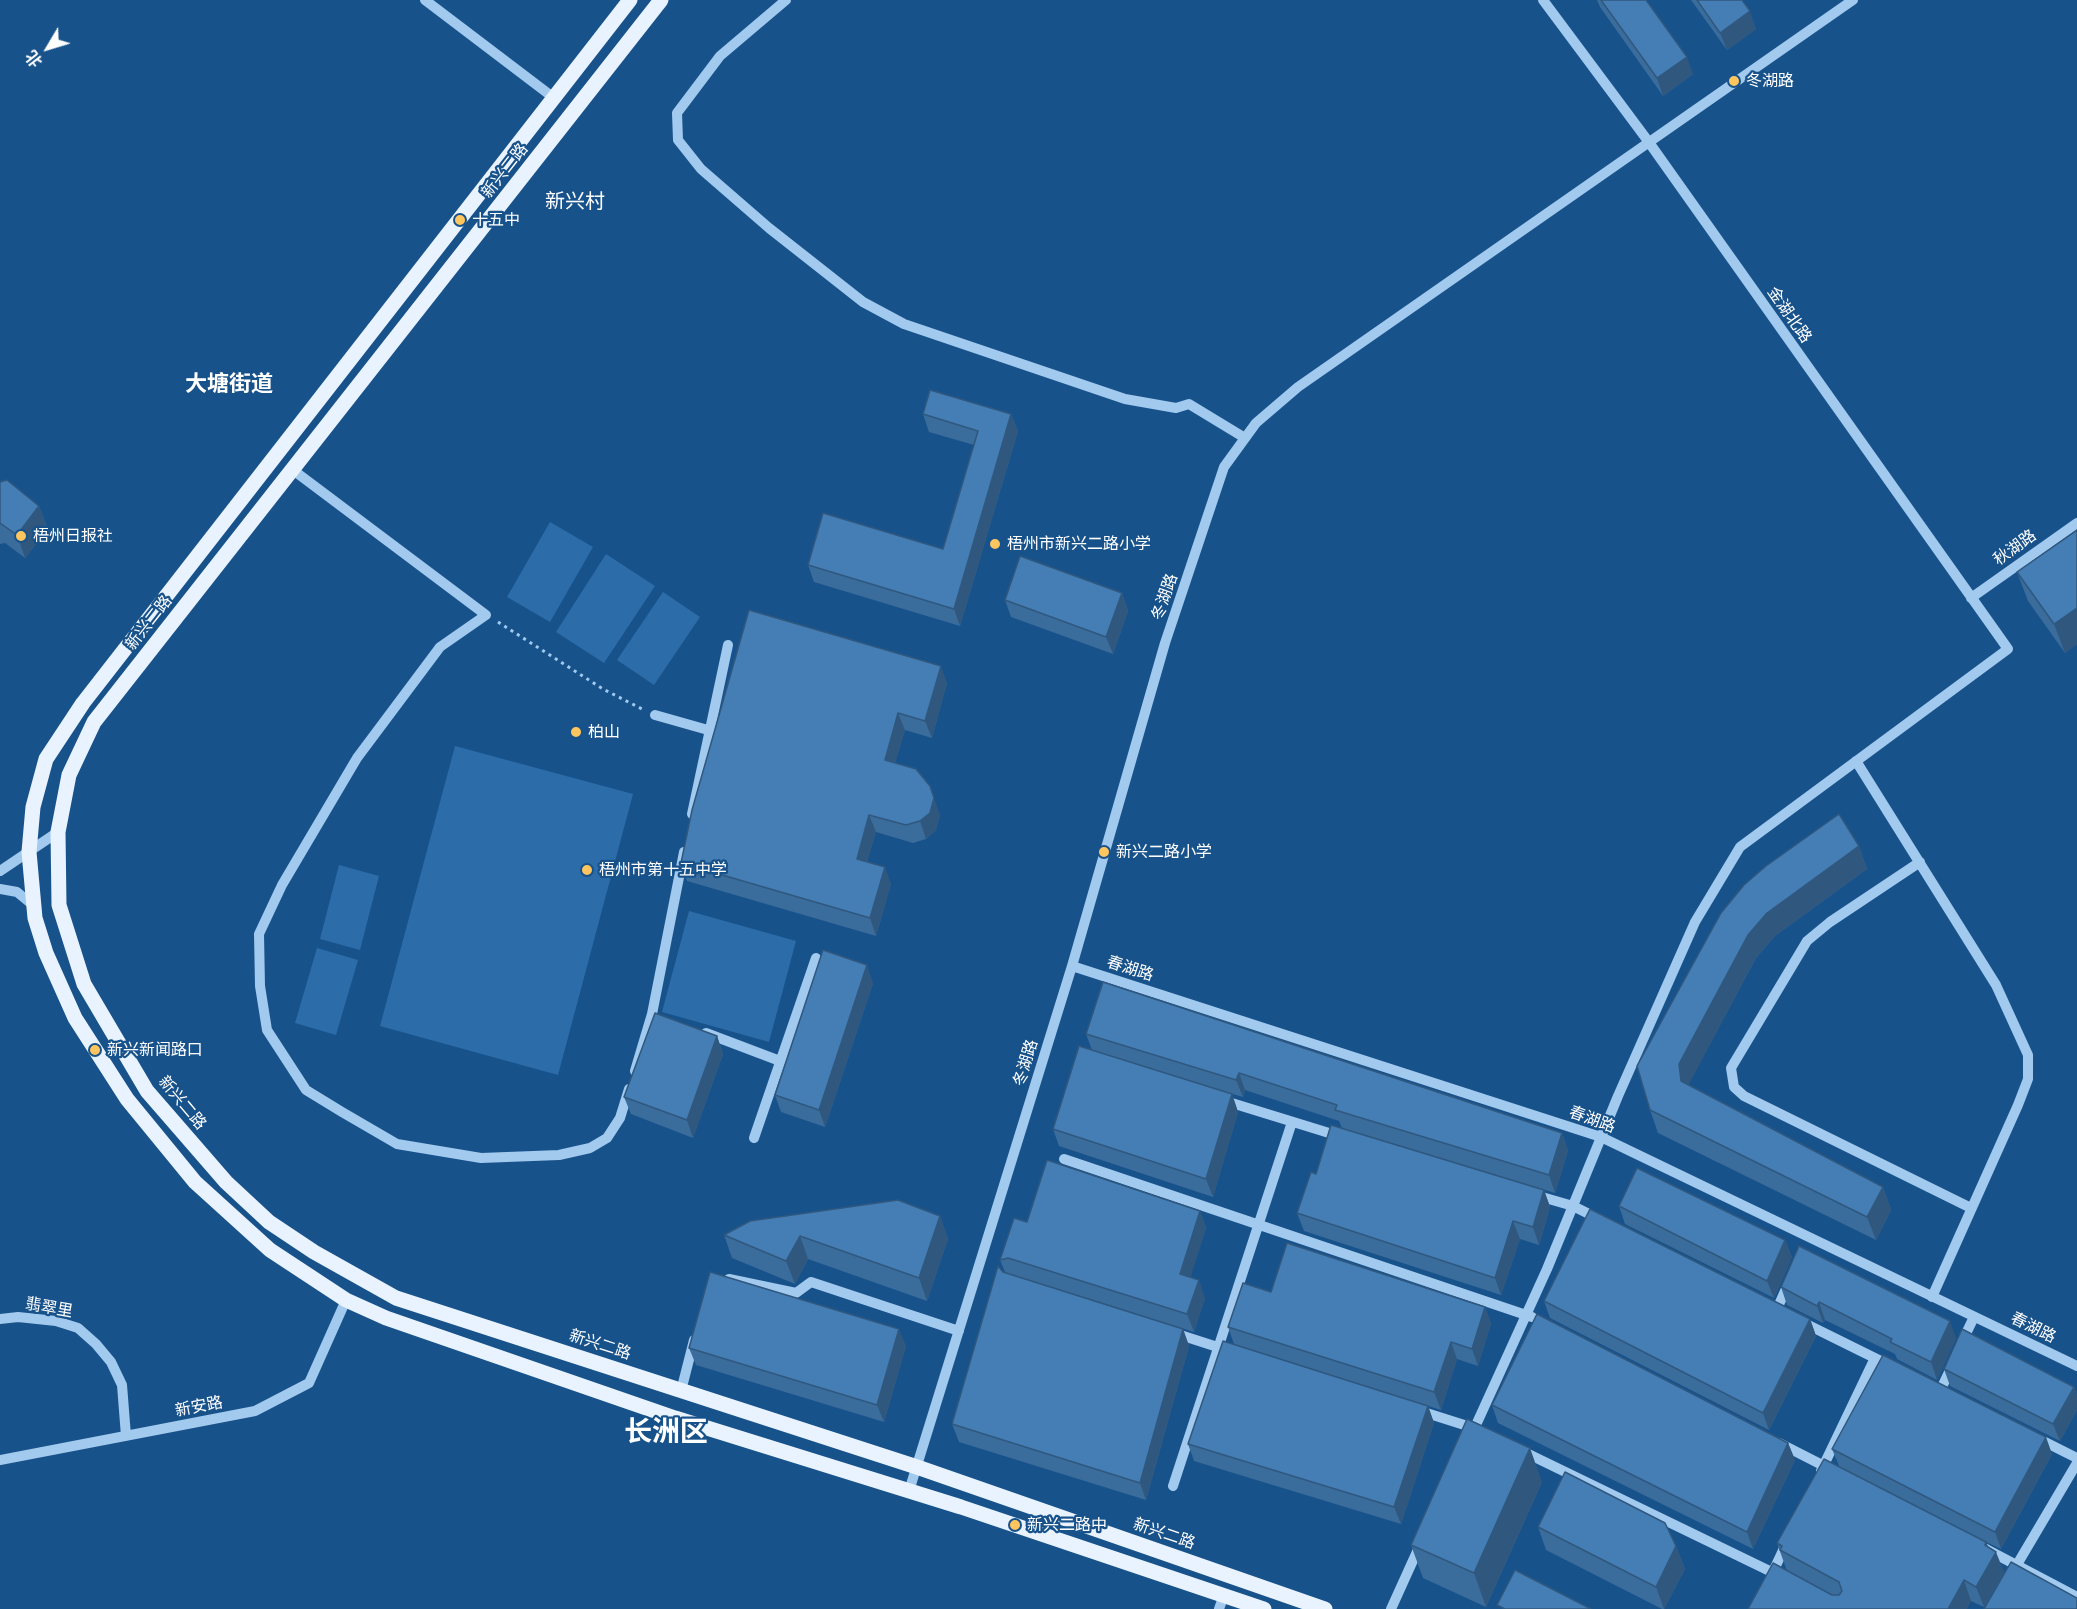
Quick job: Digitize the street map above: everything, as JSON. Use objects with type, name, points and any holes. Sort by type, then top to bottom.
[{"type":"main road","name":"新兴二路","points":[[630,0],[83,703],[46,759],[33,807],[29,852],[34,906],[46,953],[75,1018],[127,1099],[195,1182],[270,1250],[346,1300],[386,1318],[664,1414],[909,1491],[1222,1602],[1264,1609]]},
{"type":"main road","name":"新兴二路","points":[[661,0],[94,722],[69,775],[58,832],[59,905],[84,984],[147,1091],[226,1182],[269,1222],[314,1252],[396,1298],[917,1467],[1325,1609]]},
{"type":"street","points":[[425,0],[554,98]]},
{"type":"street","points":[[786,0],[720,56],[677,113],[678,140],[702,169],[769,228],[863,302],[904,324],[1125,399],[1176,408],[1189,404],[1245,438]]},
{"type":"street","name":"金湖北路","points":[[1544,0],[1648,141],[2008,649],[1856,761]]},
{"type":"street","name":"冬湖路","points":[[909,1491],[1072,966],[1165,644],[1224,467],[1256,423],[1298,387],[1853,0]]},
{"type":"street","points":[[292,470],[486,615],[440,647],[357,758],[282,885],[260,934],[260,986],[267,1030],[306,1090],[397,1144],[481,1158],[559,1155],[590,1148],[607,1138],[620,1118],[658,1016],[686,843]]},
{"type":"street","name":"秋湖路","points":[[1971,598],[2077,523]]},
{"type":"street","points":[[690,821],[728,645]]},
{"type":"street","points":[[655,715],[708,730]]},
{"type":"street","points":[[1465,1448],[1526,1314],[1695,922],[1740,847],[1856,761],[1996,985],[2028,1054],[2028,1079],[1932,1296]]},
{"type":"street","points":[[0,871],[58,832]]},
{"type":"street","points":[[1920,862],[1830,922],[1808,941],[1731,1068],[1734,1087],[1744,1096],[1971,1208]]},
{"type":"street","points":[[0,889],[18,892],[34,906]]},
{"type":"street","points":[[754,1138],[816,958]]},
{"type":"street","name":"春湖路","points":[[1072,966],[1601,1137],[1807,1243],[1932,1296],[2077,1366]]},
{"type":"street","points":[[695,1029],[780,1061]]},
{"type":"street","points":[[1214,1098],[1348,1139]]},
{"type":"street","points":[[1173,1486],[1292,1122]]},
{"type":"street","points":[[1064,1159],[1526,1314],[1547,1325]]},
{"type":"street","points":[[1528,1193],[1573,1206],[1614,1227]]},
{"type":"street","points":[[1795,1268],[1772,1307],[1903,1372]]},
{"type":"street","points":[[716,1279],[724,1278],[796,1293],[811,1282],[959,1331]]},
{"type":"street","name":"新安路","points":[[0,1460],[255,1411],[309,1383],[346,1300]]},
{"type":"street","name":"翡翠里","points":[[0,1319],[18,1317],[56,1322],[78,1328],[96,1344],[111,1362],[122,1386],[126,1436]]},
{"type":"street","points":[[1941,1391],[1974,1317]]},
{"type":"street","points":[[1164,1330],[1241,1354]]},
{"type":"street","points":[[681,1391],[696,1334]]},
{"type":"street","points":[[1813,1487],[1875,1358]]},
{"type":"street","points":[[1408,1407],[1485,1433]]},
{"type":"street","points":[[2024,1432],[2077,1458]]},
{"type":"street","points":[[1770,1439],[1844,1476]]},
{"type":"street","points":[[1506,1443],[1793,1582]]},
{"type":"street","points":[[2007,1582],[2077,1463]]},
{"type":"street","points":[[1764,1590],[1793,1530]]},
{"type":"street","points":[[1391,1609],[1424,1538]]},
{"type":"street","points":[[1976,1544],[2077,1597]]},
{"type":"path","points":[[486,615],[603,689],[655,715]]},
{"type":"shaded area","points":[[550,522],[593,547],[550,622],[507,597]]},
{"type":"shaded area","points":[[606,554],[655,586],[604,663],[556,632]]},
{"type":"shaded area","points":[[663,592],[700,617],[654,685],[617,660]]},
{"type":"shaded area","points":[[455,746],[633,794],[558,1075],[380,1026]]},
{"type":"shaded area","points":[[339,865],[379,876],[360,950],[320,939]]},
{"type":"shaded area","points":[[689,911],[796,941],[769,1042],[662,1012]]},
{"type":"shaded area","points":[[317,948],[358,960],[336,1035],[295,1023]]},
{"type":"building","points":[[1601,0],[1646,0],[1687,57],[1657,78]]},
{"type":"building","points":[[1697,0],[1742,0],[1750,11],[1720,33]]},
{"type":"building","points":[[930,390],[1011,414],[954,609],[808,565],[823,513],[943,549],[978,431],[923,414]]},
{"type":"building","points":[[7,480],[39,506],[17,535],[0,523],[0,482]]},
{"type":"building","points":[[2077,530],[2077,608],[2054,624],[2017,572]]},
{"type":"building","points":[[1020,556],[1122,593],[1106,637],[1005,600]]},
{"type":"building","points":[[749,610],[941,666],[925,721],[898,713],[885,760],[916,769],[930,786],[934,798],[930,813],[920,821],[906,825],[869,815],[857,859],[885,867],[870,918],[681,863],[692,810]]},
{"type":"building","points":[[1839,814],[1859,846],[1767,913],[1748,935],[1679,1064],[1681,1081],[1883,1187],[1867,1217],[1650,1110],[1637,1066],[1721,913],[1744,885],[1766,866]]},
{"type":"building","points":[[823,950],[867,965],[819,1110],[775,1095]]},
{"type":"building","points":[[1103,982],[1562,1133],[1549,1175],[1335,1110],[1337,1105],[1239,1073],[1236,1080],[1086,1034]]},
{"type":"building","points":[[655,1013],[717,1036],[687,1120],[624,1097]]},
{"type":"building","points":[[1079,1046],[1232,1094],[1206,1179],[1053,1129]]},
{"type":"building","points":[[1331,1125],[1544,1190],[1533,1227],[1513,1221],[1495,1278],[1297,1213],[1311,1172],[1316,1174]]},
{"type":"building","points":[[1047,1160],[1200,1211],[1180,1274],[1199,1280],[1187,1314],[1008,1258],[1000,1260],[1014,1218],[1027,1222]]},
{"type":"building","points":[[1637,1168],[1785,1240],[1767,1281],[1619,1206]]},
{"type":"building","points":[[898,1200],[940,1216],[919,1278],[800,1236],[786,1261],[724,1235],[750,1221]]},
{"type":"building","points":[[1590,1209],[1810,1319],[1763,1413],[1544,1301]]},
{"type":"building","points":[[1287,1243],[1485,1307],[1472,1349],[1451,1342],[1434,1392],[1228,1327],[1243,1283],[1271,1292]]},
{"type":"building","points":[[1799,1246],[1950,1321],[1931,1362],[1890,1342],[1892,1339],[1819,1302],[1817,1306],[1781,1287]]},
{"type":"building","points":[[998,1266],[1003,1272],[1183,1329],[1140,1483],[952,1424]]},
{"type":"building","points":[[710,1272],[899,1329],[877,1405],[689,1348]]},
{"type":"building","points":[[1537,1314],[1788,1443],[1747,1532],[1492,1405]]},
{"type":"building","points":[[1962,1329],[2074,1387],[2053,1424],[1944,1369]]},
{"type":"building","points":[[1223,1341],[1428,1406],[1394,1507],[1188,1444]]},
{"type":"building","points":[[1883,1355],[2046,1437],[1995,1532],[1832,1449]]},
{"type":"building","points":[[1467,1419],[1530,1448],[1474,1573],[1411,1545]]},
{"type":"building","points":[[1824,1459],[1986,1542],[1985,1545],[1996,1552],[1976,1587],[1964,1580],[1948,1609],[1748,1609],[1773,1563],[1832,1595],[1839,1595],[1842,1591],[1839,1582],[1780,1550],[1782,1546],[1777,1543]]},
{"type":"building","points":[[1565,1472],[1665,1523],[1676,1546],[1656,1587],[1538,1527]]},
{"type":"building","points":[[2011,1562],[2077,1598],[2077,1609],[1984,1609]]},
{"type":"building","points":[[1515,1570],[1591,1609],[1505,1609],[1497,1605]]},
{"type":"place","name":"冬湖路","points":[[1734,81]]},
{"type":"place","name":"十五中","points":[[460,220]]},
{"type":"place","name":"梧州日报社","points":[[21,536]]},
{"type":"place","name":"梧州市新兴二路小学","points":[[995,544]]},
{"type":"place","name":"柏山","points":[[576,732]]},
{"type":"place","name":"新兴二路小学","points":[[1104,852]]},
{"type":"place","name":"梧州市第十五中学","points":[[587,870]]},
{"type":"place","name":"新兴新闻路口","points":[[95,1050]]},
{"type":"place","name":"新兴二路中","points":[[1015,1525]]},
{"type":"district","name":"新兴村","points":[[575,202]]},
{"type":"district","name":"大塘街道","points":[[229,385]]},
{"type":"district","name":"长洲区","points":[[666,1433]]}]
